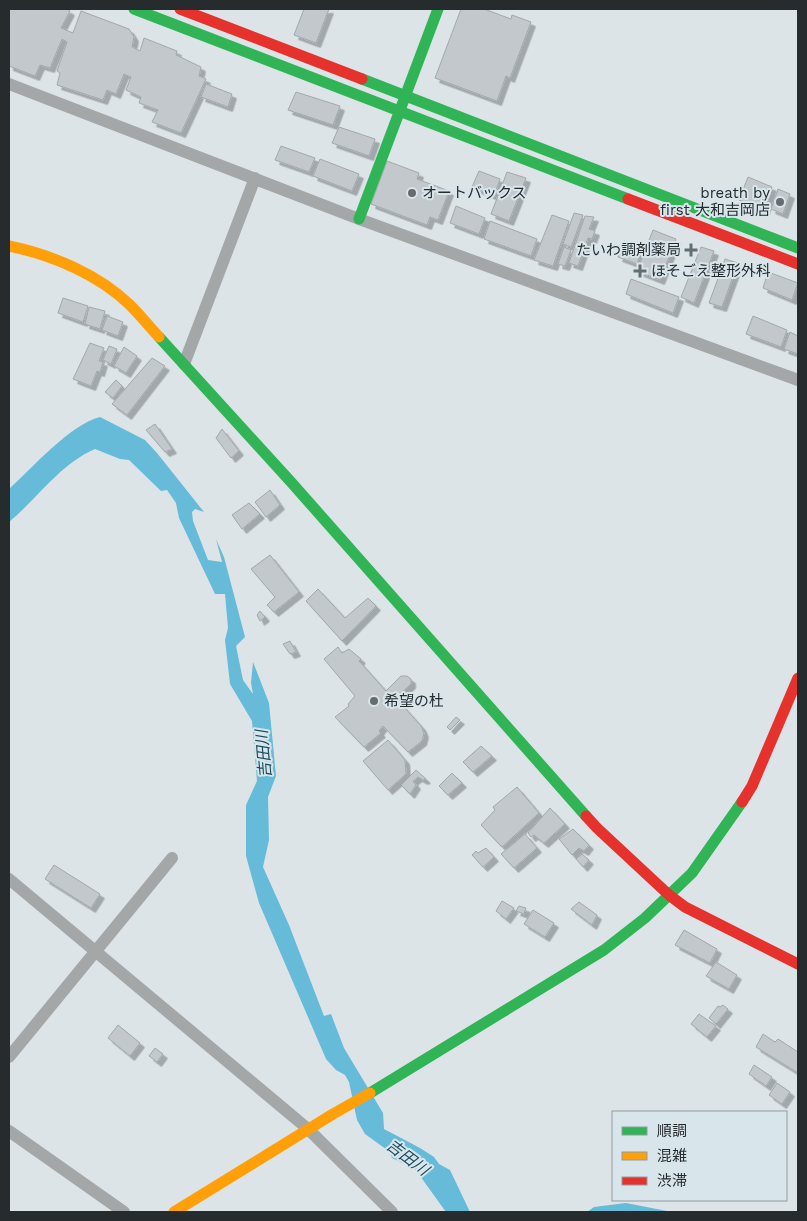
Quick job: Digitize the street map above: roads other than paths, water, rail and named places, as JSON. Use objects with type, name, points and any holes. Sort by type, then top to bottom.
[{"type":"street","points":[[134,9],[798,264]]},
{"type":"street","points":[[180,9],[798,248]]},
{"type":"street","points":[[359,219],[438,9]]},
{"type":"street","points":[[9,84],[359,219],[798,380]]},
{"type":"street","points":[[184,364],[254,178]]},
{"type":"street","points":[[9,246],[32,251],[60,262],[97,280],[129,304],[597,828],[669,895],[685,907],[798,964]]},
{"type":"street","points":[[174,1212],[604,950],[645,918],[692,874],[735,813],[752,786],[798,678]]},
{"type":"street","points":[[9,1057],[172,858]]},
{"type":"street","points":[[9,879],[308,1129],[392,1212]]},
{"type":"street","points":[[9,1131],[124,1212]]},
{"type":"water","name":"吉田川","points":[[100,417],[145,440],[204,512],[195,509],[192,512],[193,521],[208,560],[222,562],[216,539],[224,557],[245,637],[236,646],[243,680],[253,694],[251,683],[253,662],[269,703],[276,776],[268,797],[269,840],[263,867],[289,925],[324,1016],[331,1014],[344,1048],[383,1113],[384,1129],[420,1148],[434,1157],[439,1164],[450,1170],[470,1212],[446,1212],[415,1169],[392,1158],[390,1152],[365,1134],[357,1120],[349,1082],[345,1075],[336,1070],[326,1059],[259,903],[246,856],[246,805],[257,781],[252,721],[230,684],[225,640],[228,628],[225,594],[215,594],[179,518],[176,503],[167,490],[161,491],[129,460],[120,459],[95,449],[82,455],[60,472],[9,522],[9,489],[65,437],[89,421]]},
{"type":"water","points":[[626,1203],[672,1212],[587,1212],[594,1207]]},
{"type":"place","name":"オートバックス","points":[[412,193]]},
{"type":"place","name":"breath by first 大和吉岡店","points":[[780,202]]},
{"type":"place","name":"たいわ調剤薬局","points":[[691,250]]},
{"type":"place","name":"ほそごえ整形外科","points":[[640,271]]},
{"type":"place","name":"希望の杜","points":[[374,701]]}]
